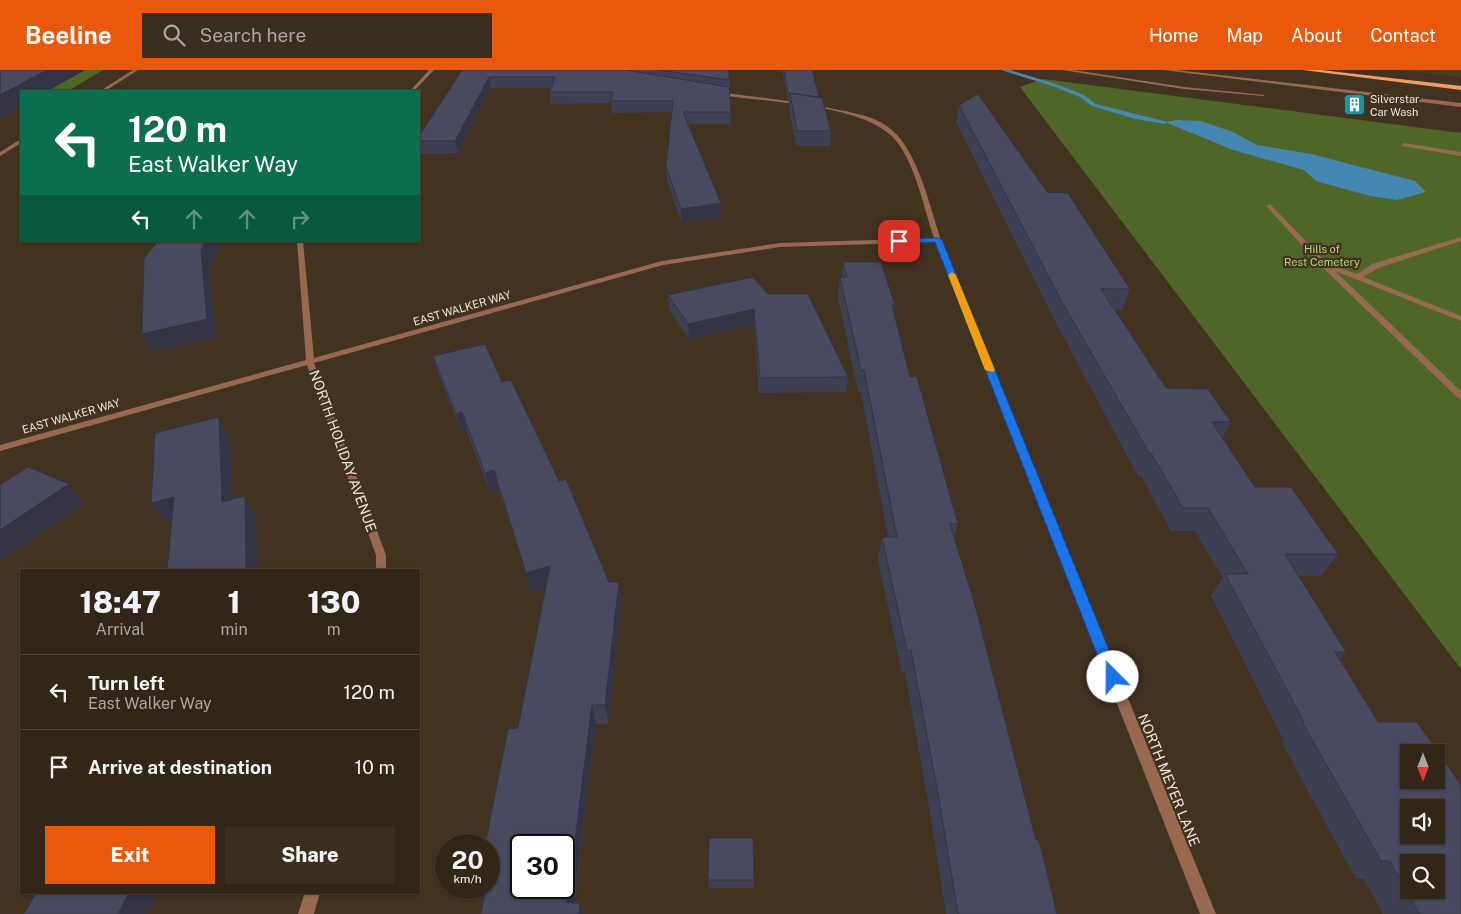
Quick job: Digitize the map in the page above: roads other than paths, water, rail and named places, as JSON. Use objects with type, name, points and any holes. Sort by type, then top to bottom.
[{"type":"main road","points":[[1306,70],[1461,88]]},
{"type":"street","points":[[104,90],[136,70]]},
{"type":"street","points":[[413,90],[432,70]]},
{"type":"street","points":[[1064,70],[1175,87],[1263,95]]},
{"type":"street","points":[[1165,70],[1461,105]]},
{"type":"street","points":[[1254,94],[1256,81]]},
{"type":"street","name":"NORTH MEYER LANE","points":[[711,92],[840,112],[880,124],[899,141],[907,152],[938,240],[1208,914]]},
{"type":"street","points":[[0,154],[20,142]]},
{"type":"street","points":[[1404,145],[1461,154]]},
{"type":"street","points":[[1270,206],[1324,264],[1461,396]]},
{"type":"street","points":[[1357,277],[1375,266],[1461,239]]},
{"type":"street","name":"EAST WALKER WAY","points":[[0,448],[310,363],[662,263],[780,244],[938,240]]},
{"type":"street","name":"NORTH HOLIDAY AVENUE","points":[[300,242],[310,363],[381,555],[381,569]]},
{"type":"street","points":[[1324,264],[1461,319]]},
{"type":"street","points":[[306,914],[312,894]]},
{"type":"water","points":[[1178,120],[1201,121],[1233,132],[1257,145],[1311,154],[1415,181],[1426,192],[1397,200],[1370,196],[1316,181],[1304,170],[1233,150],[1165,122]]},
{"type":"waterway","points":[[1004,70],[1057,86],[1082,96],[1094,105],[1136,117],[1165,122]]},
{"type":"place","name":"Silverstar Car Wash","points":[[1354,105]]},
{"type":"park label","name":"Hills of Rest Cemetery","points":[[1322,255]]}]
